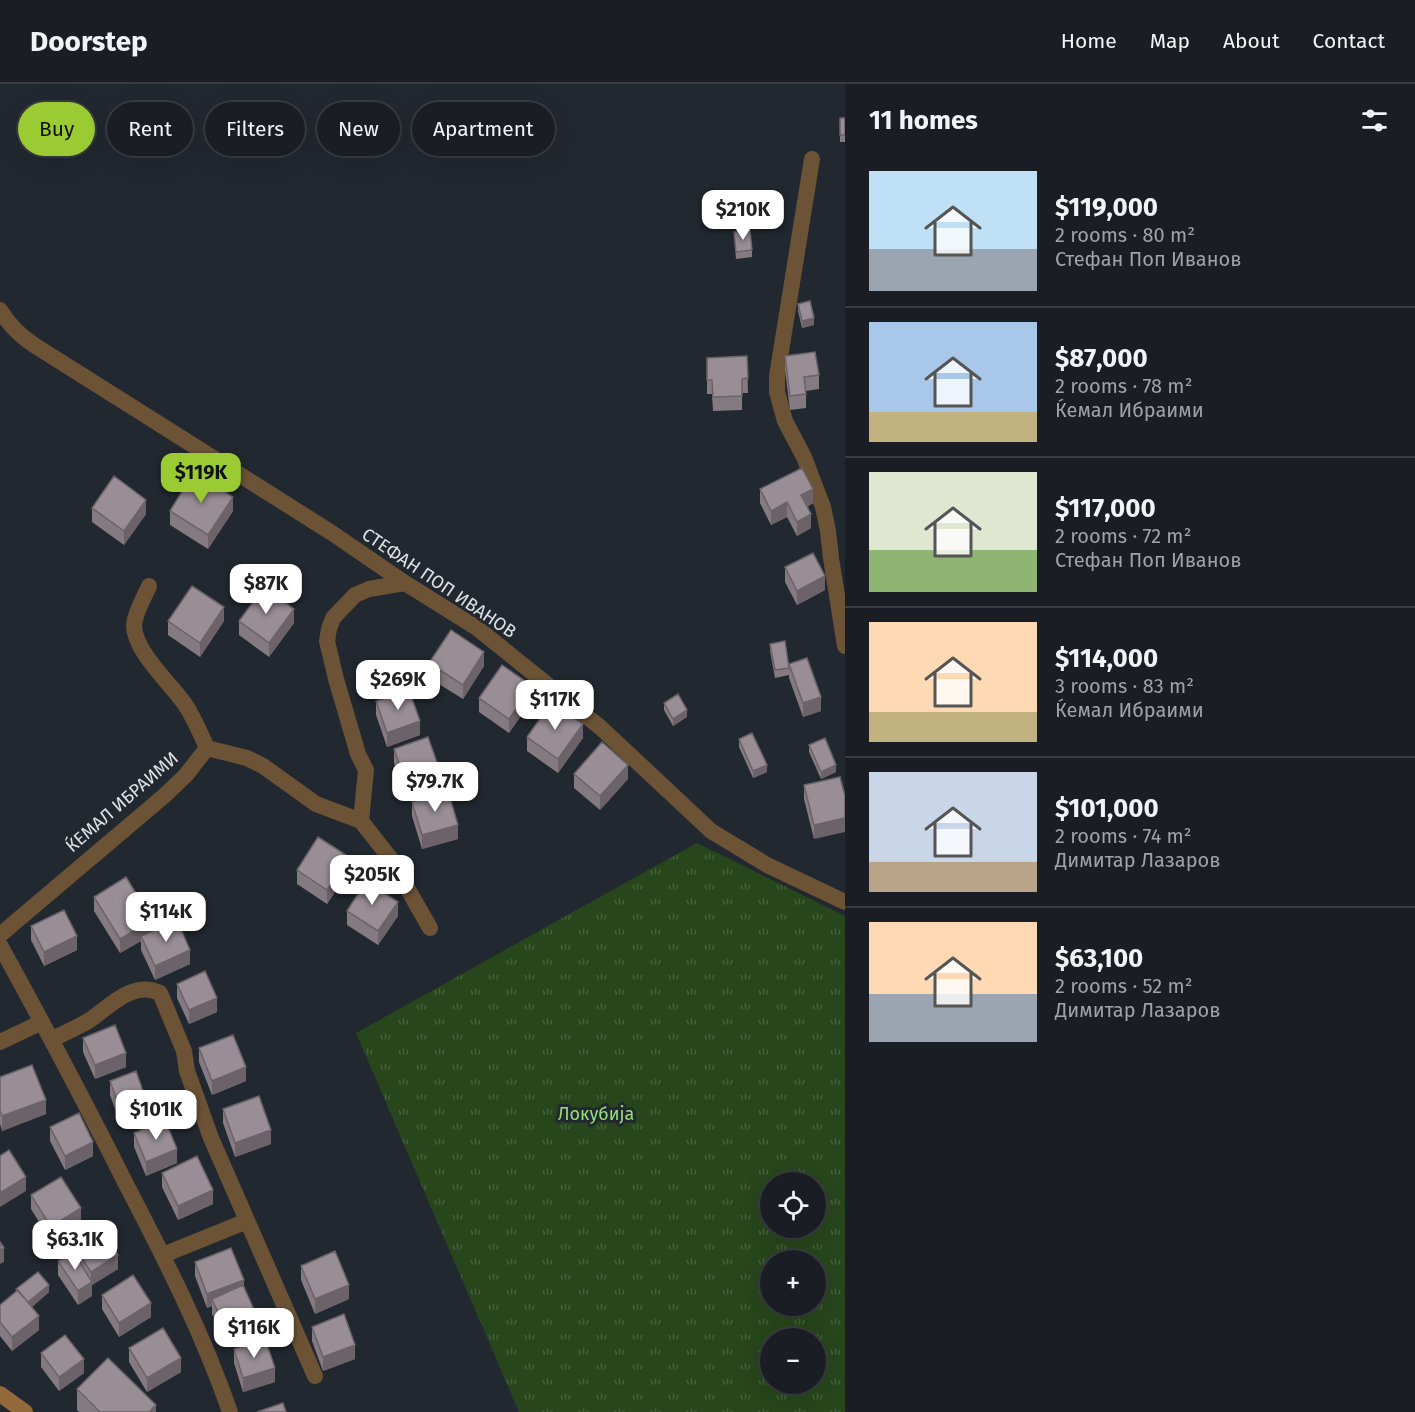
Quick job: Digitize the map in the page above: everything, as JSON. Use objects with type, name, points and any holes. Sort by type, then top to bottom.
[{"type":"main road","points":[[0,1394],[25,1412]]},
{"type":"street","points":[[812,159],[779,365],[777,392],[785,421],[804,457],[823,507],[845,646]]},
{"type":"street","name":"СТЕФАН ПОП ИВАНОВ","points":[[0,310],[6,321],[20,335],[477,628],[628,752],[711,831],[767,865],[845,902]]},
{"type":"street","points":[[361,820],[366,770],[358,754],[336,679],[327,641],[329,629],[333,618],[355,595],[369,589],[405,583]]},
{"type":"street","points":[[149,586],[135,617],[134,627],[139,644],[184,703],[207,748],[247,758],[263,766],[316,804],[361,820],[390,858],[430,928]]},
{"type":"street","name":"ЌЕМАЛ ИБРАИМИ","points":[[0,935],[164,795],[186,775],[207,748]]},
{"type":"street","points":[[0,945],[52,1039],[163,1255],[209,1355],[230,1412]]},
{"type":"street","points":[[52,1039],[90,1020],[119,997],[136,991],[152,989],[160,993],[184,1051],[187,1071],[211,1138],[315,1376]]},
{"type":"street","points":[[0,1042],[42,1022]]},
{"type":"street","points":[[163,1255],[247,1221]]},
{"type":"green space","name":"Локубија","points":[[697,843],[845,916],[845,1412],[519,1412],[356,1033]]},
{"type":"building","points":[[840,118],[845,118],[845,135],[840,135]]},
{"type":"building","points":[[750,230],[752,250],[736,252],[734,232]]},
{"type":"building","points":[[810,301],[814,318],[802,321],[798,304]]},
{"type":"building","points":[[815,352],[819,375],[804,377],[806,394],[790,396],[785,356]]},
{"type":"building","points":[[747,356],[748,378],[742,379],[742,396],[713,397],[712,380],[707,380],[707,358]]},
{"type":"building","points":[[802,468],[813,489],[801,495],[811,514],[797,522],[787,502],[771,511],[760,489]]},
{"type":"building","points":[[194,472],[233,497],[208,535],[170,511]]},
{"type":"building","points":[[114,476],[146,500],[124,531],[92,508]]},
{"type":"building","points":[[813,553],[825,576],[797,591],[785,567]]},
{"type":"building","points":[[192,586],[224,607],[200,643],[168,621]]},
{"type":"building","points":[[264,587],[294,609],[269,643],[239,621]]},
{"type":"building","points":[[451,630],[484,652],[463,685],[429,663]]},
{"type":"building","points":[[785,641],[789,668],[775,670],[770,644]]},
{"type":"building","points":[[807,658],[821,697],[803,703],[789,664]]},
{"type":"building","points":[[502,665],[532,686],[509,719],[479,698]]},
{"type":"building","points":[[409,690],[420,721],[387,733],[376,701]]},
{"type":"building","points":[[678,694],[687,710],[673,719],[664,703]]},
{"type":"building","points":[[551,703],[583,724],[558,759],[527,737]]},
{"type":"building","points":[[752,733],[767,765],[753,771],[739,739]]},
{"type":"building","points":[[428,737],[440,771],[406,783],[394,749]]},
{"type":"building","points":[[825,738],[836,765],[821,772],[809,745]]},
{"type":"building","points":[[602,742],[628,765],[600,796],[574,774]]},
{"type":"building","points":[[840,777],[845,796],[845,818],[814,825],[804,785]]},
{"type":"building","points":[[448,791],[458,825],[422,835],[412,802]]},
{"type":"building","points":[[318,837],[349,857],[327,890],[297,870]]},
{"type":"building","points":[[126,877],[152,920],[120,939],[94,897]]},
{"type":"building","points":[[366,881],[398,902],[378,931],[347,911]]},
{"type":"building","points":[[64,910],[77,936],[44,952],[31,926]]},
{"type":"building","points":[[177,920],[190,950],[155,966],[141,936]]},
{"type":"building","points":[[205,971],[217,998],[189,1010],[177,984]]},
{"type":"building","points":[[115,1025],[126,1053],[95,1065],[83,1038]]},
{"type":"building","points":[[233,1035],[246,1067],[212,1081],[199,1048]]},
{"type":"building","points":[[32,1065],[46,1100],[2,1116],[0,1077]]},
{"type":"building","points":[[136,1071],[145,1097],[119,1106],[110,1081]]},
{"type":"building","points":[[259,1096],[271,1130],[235,1143],[223,1109]]},
{"type":"building","points":[[79,1113],[93,1142],[65,1156],[50,1127]]},
{"type":"building","points":[[165,1120],[177,1149],[146,1162],[134,1133]]},
{"type":"building","points":[[9,1150],[26,1177],[0,1193],[0,1156]]},
{"type":"building","points":[[197,1156],[213,1190],[178,1206],[162,1173]]},
{"type":"building","points":[[61,1177],[81,1208],[51,1227],[31,1195]]},
{"type":"building","points":[[102,1230],[118,1255],[91,1272],[75,1248]]},
{"type":"building","points":[[231,1248],[244,1280],[207,1294],[195,1262]]},
{"type":"building","points":[[335,1251],[349,1285],[315,1299],[301,1266]]},
{"type":"building","points":[[73,1252],[92,1282],[78,1291],[58,1261]]},
{"type":"building","points":[[38,1272],[49,1285],[28,1302],[16,1289]]},
{"type":"building","points":[[133,1275],[151,1303],[119,1323],[102,1295]]},
{"type":"building","points":[[243,1285],[256,1314],[225,1328],[212,1299]]},
{"type":"building","points":[[18,1290],[39,1316],[12,1337],[0,1322],[0,1305]]},
{"type":"building","points":[[344,1314],[355,1345],[323,1357],[312,1327]]},
{"type":"building","points":[[163,1328],[181,1358],[147,1378],[129,1348]]},
{"type":"building","points":[[65,1335],[84,1359],[59,1377],[41,1353]]},
{"type":"building","points":[[265,1339],[275,1368],[243,1378],[234,1349]]},
{"type":"building","points":[[108,1358],[156,1405],[149,1412],[100,1412],[77,1389]]},
{"type":"building","points":[[283,1403],[286,1412],[257,1412]]}]
